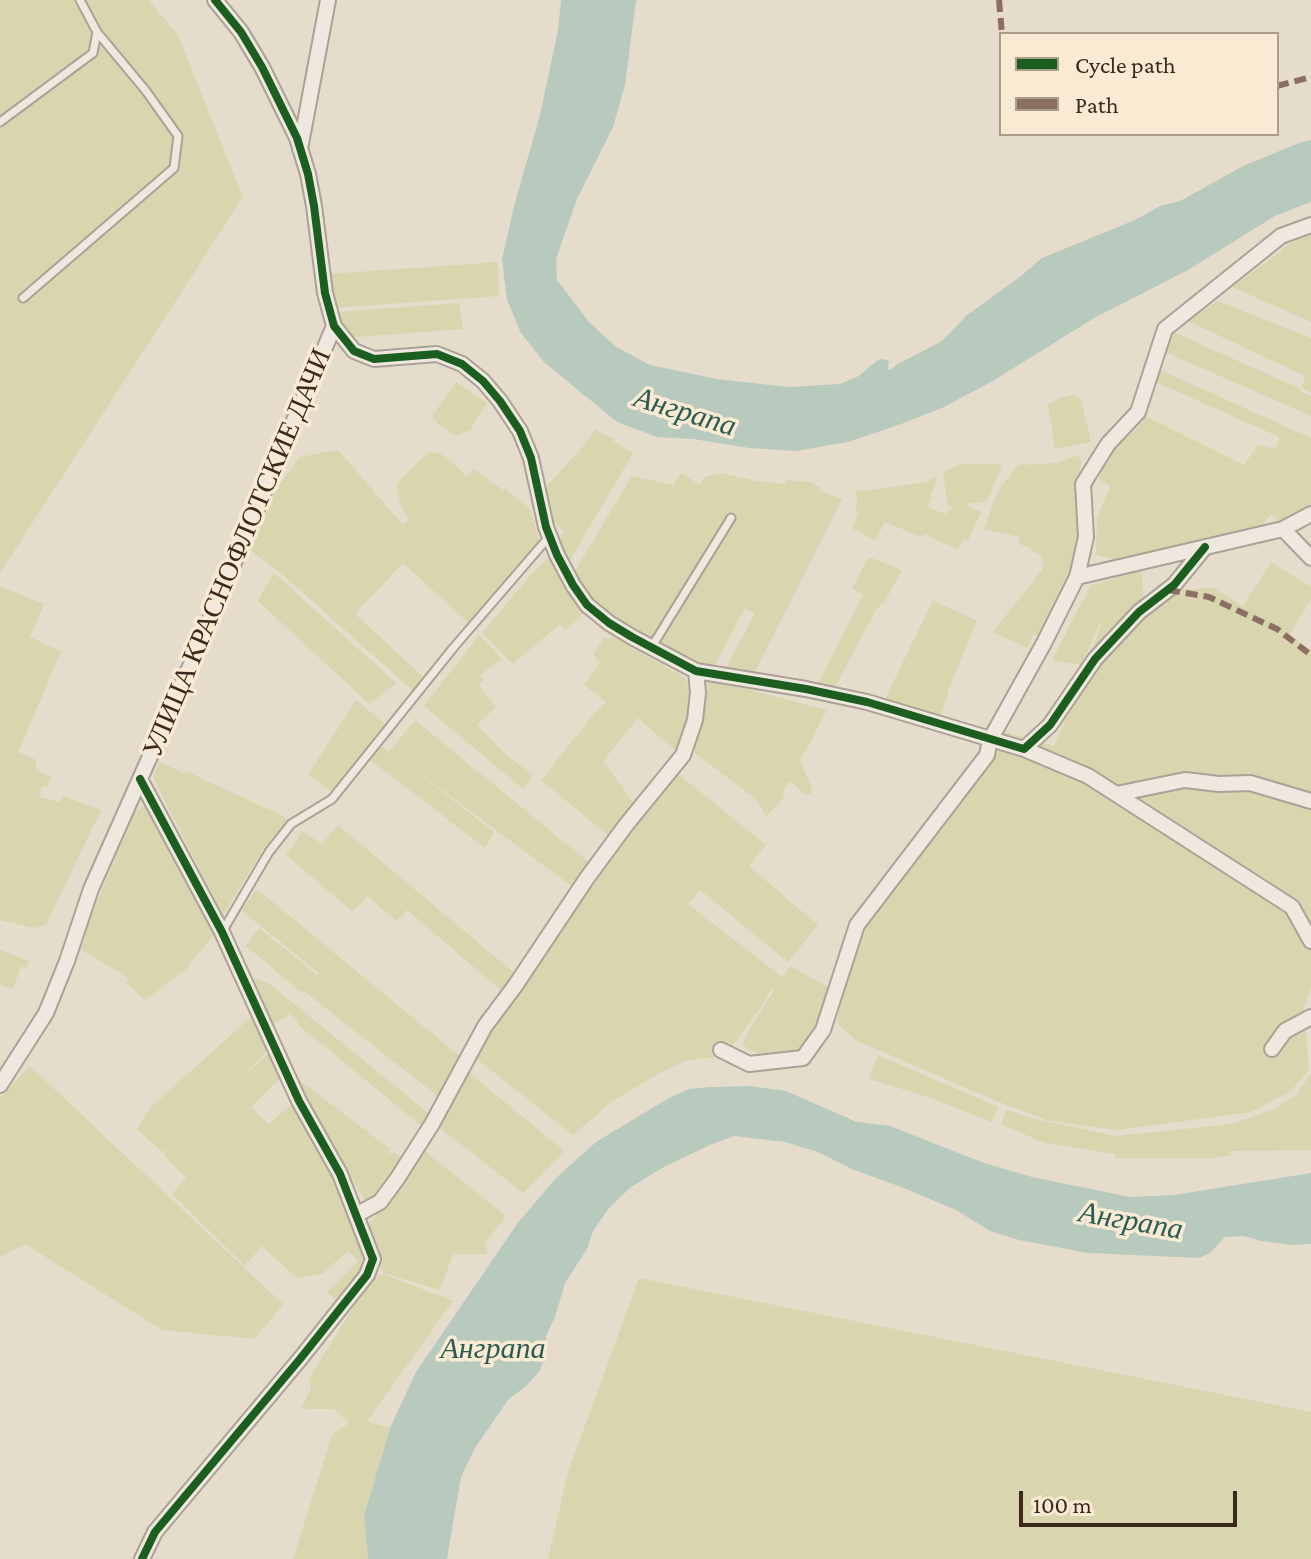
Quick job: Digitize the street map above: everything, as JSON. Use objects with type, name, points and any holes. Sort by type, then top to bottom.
[{"type":"street","points":[[215,0],[241,32],[262,67],[300,149]]},
{"type":"street","name":"УЛИЦА КРАСНОФЛОТСКИЕ ДАЧИ","points":[[328,0],[300,149],[308,174],[325,293],[334,326],[354,351],[374,359],[437,354],[462,364],[483,381],[520,431],[531,458],[550,536],[573,585],[587,605],[609,623],[696,671],[867,702],[1024,749],[1088,776],[1292,907],[1311,941]]},
{"type":"street","points":[[721,1050],[749,1064],[803,1058],[823,1030],[857,925],[987,755],[990,740],[1077,577],[1086,537],[1083,484],[1108,444],[1138,412],[1165,329],[1281,236],[1311,225]]},
{"type":"street","name":"УЛИЦА КРАСНОФЛОТСКИЕ ДАЧИ","points":[[0,1085],[46,1013],[91,889],[192,662],[334,326]]},
{"type":"street","points":[[1077,577],[1283,529],[1311,514]]},
{"type":"street","points":[[1283,529],[1311,558]]},
{"type":"street","points":[[1024,749],[1050,725],[1095,659],[1139,612],[1174,585],[1205,547]]},
{"type":"street","points":[[356,1215],[380,1202],[397,1179],[432,1124],[485,1026],[603,856],[683,755],[695,720],[698,693],[696,671]]},
{"type":"street","points":[[140,779],[222,932],[299,1101],[340,1174],[373,1259],[367,1275],[300,1359],[155,1532],[142,1559]]},
{"type":"street","points":[[1116,794],[1185,780],[1219,784],[1250,783],[1311,801]]},
{"type":"street","points":[[1272,1049],[1285,1031],[1311,1017]]},
{"type":"lane","points":[[23,298],[174,168],[178,136],[146,91],[97,32],[80,0]]},
{"type":"lane","points":[[0,122],[93,53],[97,32]]},
{"type":"lane","points":[[651,648],[731,518]]},
{"type":"lane","points":[[222,932],[269,852],[291,824],[332,799],[454,647],[550,536]]},
{"type":"shaded area","points":[[0,0],[148,0],[177,33],[243,197],[0,573]]},
{"type":"shaded area","points":[[1311,232],[1311,322],[1232,287],[1281,249]]},
{"type":"shaded area","points":[[498,262],[499,296],[332,308],[328,274]]},
{"type":"shaded area","points":[[1217,301],[1311,338],[1311,393],[1302,388],[1305,376],[1188,321]]},
{"type":"shaded area","points":[[459,303],[463,329],[344,338],[340,312]]},
{"type":"shaded area","points":[[1173,332],[1301,389],[1311,396],[1311,416],[1163,351]]},
{"type":"shaded area","points":[[1158,369],[1311,438],[1311,504],[1306,511],[1284,526],[1271,514],[1264,522],[1272,529],[1251,532],[1245,529],[1141,558],[1111,559],[1096,555],[1097,518],[1110,486],[1099,479],[1103,462],[1111,449],[1136,430],[1145,416],[1244,465],[1258,445],[1275,449],[1277,446],[1277,436],[1156,382]]},
{"type":"shaded area","points":[[456,382],[487,403],[470,430],[456,436],[432,416]]},
{"type":"shaded area","points":[[1072,395],[1081,399],[1091,442],[1055,449],[1048,405]]},
{"type":"shaded area","points":[[595,430],[633,453],[565,569],[556,546],[564,532],[552,520],[544,489]]},
{"type":"shaded area","points":[[338,450],[403,525],[409,519],[401,507],[396,484],[429,452],[446,457],[465,474],[462,479],[474,469],[503,490],[505,488],[531,511],[541,547],[472,626],[403,563],[355,614],[430,683],[419,696],[284,576],[249,549],[261,509],[300,457]]},
{"type":"shaded area","points":[[1076,456],[1082,462],[1076,485],[1081,562],[1044,639],[1034,634],[1027,648],[993,632],[1042,570],[1043,557],[1019,544],[1019,537],[984,529],[1002,485],[1019,465],[1057,463]]},
{"type":"shaded area","points":[[959,464],[1002,466],[987,501],[965,504],[981,512],[968,540],[964,539],[958,550],[925,534],[922,537],[885,522],[875,541],[852,528],[858,513],[855,510],[857,489],[863,491],[926,482],[937,476],[928,507],[945,514],[954,506],[948,507],[943,473]]},
{"type":"shaded area","points":[[681,473],[700,485],[705,477],[721,473],[786,484],[788,480],[810,482],[821,488],[820,491],[842,499],[753,676],[725,670],[755,613],[745,608],[714,667],[695,663],[599,614],[572,576],[632,476],[673,485]]},
{"type":"shaded area","points":[[869,557],[902,570],[884,603],[877,608],[834,689],[817,685],[863,595],[852,588]]},
{"type":"shaded area","points":[[549,558],[564,588],[584,613],[566,630],[560,624],[513,664],[482,633],[533,572]]},
{"type":"shaded area","points":[[1271,562],[1311,587],[1311,600],[1289,635],[1311,650],[1311,986],[1304,1008],[1309,1070],[1291,1091],[1251,1112],[1117,1130],[1046,1120],[855,1040],[838,1024],[838,1015],[855,956],[869,922],[989,762],[992,746],[1003,731],[1054,746],[1082,684],[1103,617],[1081,665],[1052,660],[1091,585],[1142,570],[1143,599],[1156,591],[1213,588],[1243,606]]},
{"type":"shaded area","points":[[274,573],[396,683],[369,704],[258,601]]},
{"type":"shaded area","points":[[0,586],[44,604],[30,637],[61,651],[18,753],[37,760],[37,770],[51,777],[47,787],[42,787],[39,797],[59,802],[63,796],[101,810],[46,925],[34,928],[0,920]]},
{"type":"shaded area","points":[[933,600],[977,621],[938,721],[885,699]]},
{"type":"shaded area","points":[[479,635],[502,659],[480,675],[483,680],[479,685],[496,707],[477,725],[533,776],[523,789],[424,706]]},
{"type":"shaded area","points":[[613,637],[684,677],[692,692],[691,715],[678,753],[638,718],[603,761],[633,802],[628,807],[628,814],[610,837],[541,780],[606,702],[584,685],[600,662],[593,655],[604,638]]},
{"type":"shaded area","points":[[708,679],[827,710],[800,760],[811,793],[806,795],[789,780],[782,799],[766,817],[756,799],[691,750]]},
{"type":"shaded area","points":[[356,700],[395,732],[381,745],[389,752],[415,720],[591,864],[574,888],[407,764],[494,832],[485,848],[369,759],[338,796],[308,775]]},
{"type":"shaded area","points":[[159,762],[184,773],[186,771],[285,817],[288,824],[263,850],[223,915],[153,778]]},
{"type":"shaded area","points":[[678,774],[766,845],[749,866],[818,925],[788,962],[700,890],[688,904],[782,977],[790,966],[841,994],[815,1046],[789,1058],[757,1053],[742,1045],[774,990],[772,988],[728,1052],[718,1057],[687,1060],[660,1073],[614,1100],[573,1135],[473,1056],[557,937],[584,890]]},
{"type":"shaded area","points":[[145,805],[163,832],[216,932],[186,969],[145,1000],[126,983],[128,979],[121,973],[81,950],[86,937],[83,935],[135,812]]},
{"type":"shaded area","points":[[338,825],[518,976],[504,993],[407,910],[397,921],[364,894],[366,898],[353,912],[286,855],[297,840],[307,848],[297,839],[302,831],[322,844]]},
{"type":"shaded area","points":[[257,889],[463,1059],[440,1098],[304,991],[302,993],[246,946],[259,928],[317,975],[319,973],[241,910]]},
{"type":"shaded area","points":[[0,950],[29,961],[26,968],[21,966],[13,989],[0,984]]},
{"type":"shaded area","points":[[256,978],[271,985],[431,1116],[424,1128],[297,1024],[299,1022],[290,1014],[270,1026],[251,981]]},
{"type":"shaded area","points":[[254,1014],[270,1048],[232,1086],[271,1051],[283,1075],[251,1107],[269,1124],[295,1101],[334,1175],[367,1252],[363,1267],[336,1300],[327,1292],[358,1261],[348,1251],[322,1274],[297,1278],[262,1246],[245,1266],[172,1194],[186,1178],[164,1155],[172,1145],[163,1153],[137,1129],[150,1108]]},
{"type":"shaded area","points":[[878,1055],[998,1107],[992,1122],[928,1097],[869,1079]]},
{"type":"shaded area","points":[[30,1066],[283,1304],[255,1339],[162,1330],[25,1244],[0,1257],[0,1097]]},
{"type":"shaded area","points":[[467,1071],[564,1151],[523,1193],[436,1125]]},
{"type":"shaded area","points":[[1311,1073],[1311,1150],[1231,1151],[1231,1155],[1213,1158],[1115,1158],[1115,1154],[1045,1143],[1002,1125],[1006,1109],[1031,1118],[1116,1136],[1232,1124],[1272,1110],[1296,1095]]},
{"type":"shaded area","points":[[298,1079],[390,1149],[389,1153],[394,1152],[404,1159],[368,1206],[312,1112],[313,1108],[309,1107]]},
{"type":"shaded area","points":[[421,1148],[506,1216],[485,1243],[488,1254],[457,1254],[454,1251],[440,1290],[383,1273],[365,1230]]},
{"type":"shaded area","points":[[383,1274],[453,1301],[367,1421],[390,1428],[364,1516],[368,1559],[293,1559],[332,1435],[349,1423],[334,1409],[301,1407],[311,1389],[309,1378],[371,1279]]},
{"type":"shaded area","points":[[639,1278],[1311,1412],[1311,1559],[548,1559],[568,1472]]},
{"type":"water","name":"Анграпа","points":[[561,0],[636,0],[625,85],[613,127],[577,199],[556,259],[557,280],[589,322],[615,346],[650,365],[717,379],[788,387],[840,384],[859,376],[878,360],[889,361],[888,369],[891,370],[942,341],[967,315],[1042,258],[1135,220],[1160,206],[1180,201],[1243,166],[1311,140],[1311,202],[1275,216],[1188,270],[1096,317],[991,382],[944,407],[904,423],[848,442],[796,451],[657,437],[617,422],[544,362],[521,333],[507,300],[502,259],[540,115],[558,30]]},
{"type":"water","name":"Анграпа","points":[[750,1086],[786,1091],[857,1122],[890,1126],[984,1163],[1032,1177],[1130,1197],[1174,1195],[1311,1173],[1311,1244],[1294,1245],[1244,1236],[1225,1237],[1210,1253],[1199,1258],[1088,1253],[1019,1240],[990,1231],[956,1210],[854,1170],[818,1152],[785,1142],[734,1136],[664,1167],[631,1187],[609,1208],[593,1231],[587,1249],[565,1283],[546,1336],[546,1354],[539,1372],[508,1400],[475,1448],[461,1477],[447,1559],[368,1559],[364,1516],[390,1428],[416,1372],[517,1224],[556,1178],[596,1142],[669,1098],[689,1089]]},
{"type":"marked path","points":[[999,0],[1002,32]]},
{"type":"marked path","points":[[1279,85],[1311,77]]},
{"type":"marked path","points":[[1168,590],[1209,597],[1277,629],[1311,655]]},
{"type":"cycle path","points":[[215,0],[241,32],[262,67],[297,138],[308,174],[325,293],[334,326],[354,351],[374,359],[437,354],[462,364],[483,381],[520,431],[531,458],[546,527],[573,585],[587,605],[632,637],[696,671],[867,702],[1024,749],[1050,725],[1095,659],[1139,612],[1174,585],[1205,547]]},
{"type":"cycle path","points":[[140,779],[222,932],[299,1101],[340,1174],[373,1259],[367,1275],[300,1359],[155,1532],[142,1559]]}]
